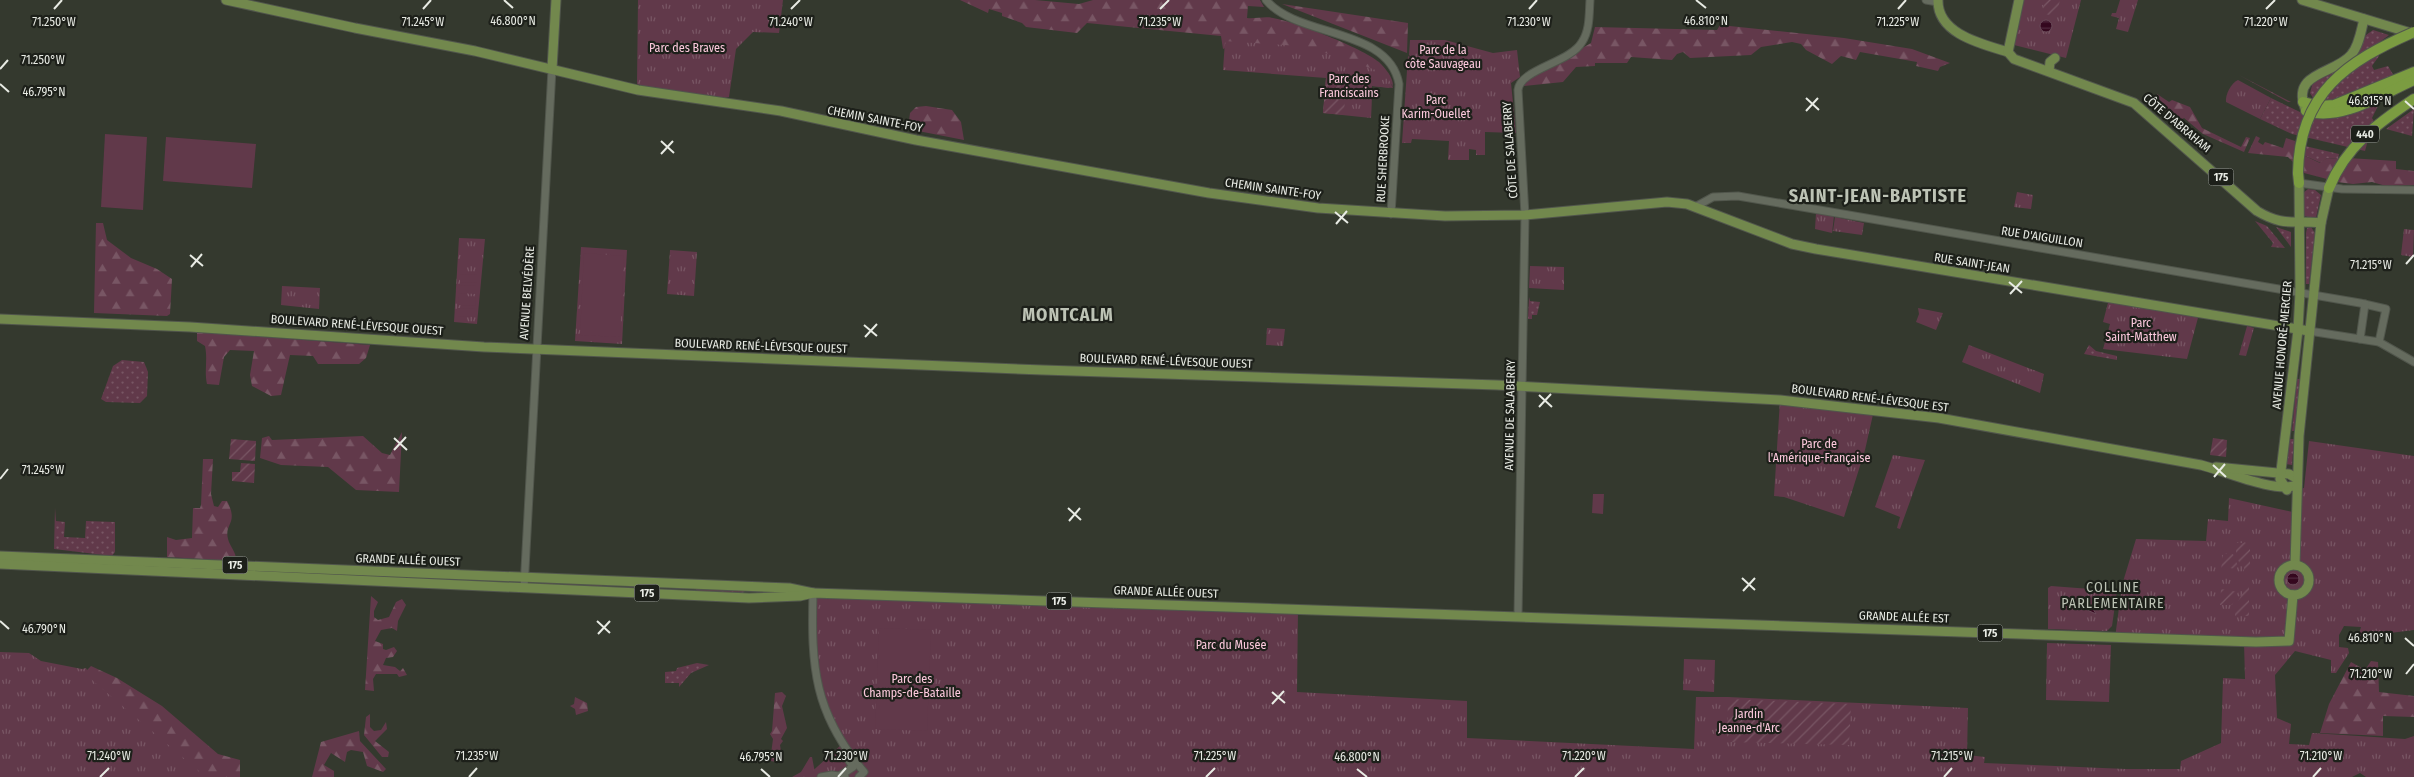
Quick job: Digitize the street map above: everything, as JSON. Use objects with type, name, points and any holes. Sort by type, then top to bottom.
[{"type":"highway","points":[[2299,178],[2299,148],[2305,126],[2324,90],[2343,71],[2362,58],[2413,33]]},
{"type":"highway","points":[[2304,106],[2322,114],[2339,112],[2393,86],[2414,72]]},
{"type":"highway","points":[[2393,86],[2414,80]]},
{"type":"highway","name":"440","points":[[2330,186],[2345,157],[2360,139],[2414,99]]},
{"type":"main road","name":"CHEMIN SAINTE-FOY","points":[[226,0],[552,69],[638,90],[782,112],[916,140],[1184,188],[1318,208],[1392,214],[1525,215]]},
{"type":"main road","name":"AVENUE BELVÉDÈRE","points":[[552,69],[556,0]]},
{"type":"main road","points":[[2008,52],[2019,0]]},
{"type":"main road","points":[[2302,0],[2413,33]]},
{"type":"main road","name":"175","points":[[1938,1],[1942,18],[1956,31],[1977,43],[2008,52]]},
{"type":"main road","points":[[2304,106],[2305,89],[2312,77],[2340,64],[2351,55],[2356,47],[2364,19]]},
{"type":"main road","name":"CÔTE D'ABRAHAM","points":[[2008,52],[2014,59],[2134,103],[2257,211],[2277,221],[2321,223]]},
{"type":"main road","points":[[2049,72],[2050,62],[2055,58]]},
{"type":"main road","name":"AVENUE HONORÉ-MERCIER","points":[[2296,502],[2284,487],[2281,473],[2298,330],[2300,292],[2299,178]]},
{"type":"main road","name":"AVENUE HONORÉ-MERCIER","points":[[2295,565],[2296,482],[2309,331],[2321,223],[2330,186]]},
{"type":"main road","name":"RUE SAINT-JEAN","points":[[1525,215],[1653,202],[1677,203],[1695,207],[1792,244],[1816,249],[2309,331]]},
{"type":"main road","name":"BOULEVARD RENÉ-LÉVESQUE OUEST","points":[[0,319],[183,327],[536,348],[1043,370],[1522,386]]},
{"type":"main road","name":"BOULEVARD RENÉ-LÉVESQUE EST","points":[[1522,386],[1776,400],[1847,407],[2000,428],[2211,468],[2292,474],[2296,482],[2284,487],[2232,476],[2211,468]]},
{"type":"main road","name":"GRANDE ALLÉE OUEST","points":[[0,556],[789,588],[813,593],[1518,616]]},
{"type":"main road","name":"GRANDE ALLÉE OUEST","points":[[0,564],[749,598],[800,596],[813,593]]},
{"type":"main road","points":[[2295,565],[2306,571],[2309,580],[2302,592],[2293,595],[2281,588],[2279,579],[2286,567],[2295,565]]},
{"type":"main road","points":[[249,566],[249,576]]},
{"type":"main road","name":"GRANDE ALLÉE EST","points":[[1518,616],[2115,638],[2289,641],[2293,595]]},
{"type":"street","name":"RUE SHERBROOKE","points":[[1266,0],[1281,13],[1372,48],[1387,60],[1396,75],[1398,91],[1392,214]]},
{"type":"street","name":"CÔTE DE SALABERRY","points":[[1525,215],[1519,84],[1579,47],[1587,30],[1590,0]]},
{"type":"street","points":[[1926,0],[1938,1]]},
{"type":"street","name":"AVENUE BELVÉDÈRE","points":[[524,588],[552,69]]},
{"type":"street","points":[[2299,178],[2330,186],[2414,190]]},
{"type":"street","name":"RUE D'AIGUILLON","points":[[1695,207],[1713,197],[1738,196],[2365,304],[2386,309],[2379,342]]},
{"type":"street","name":"AVENUE DE SALABERRY","points":[[1518,616],[1525,215]]},
{"type":"street","points":[[2360,339],[2365,304]]},
{"type":"street","name":"RUE SAINT-JEAN","points":[[2309,331],[2379,342],[2414,362]]},
{"type":"street","points":[[813,593],[814,668],[823,704],[853,767],[844,776],[821,777]]},
{"type":"street","points":[[839,738],[862,775]]},
{"type":"green space","name":"Parc des Braves","points":[[638,0],[783,0],[779,33],[753,32],[736,49],[729,97],[711,100],[659,93],[637,84]]},
{"type":"green space","points":[[960,0],[1035,0],[1079,4],[1093,0],[1260,0],[1264,7],[1248,6],[1247,18],[1270,17],[1283,20],[1328,36],[1371,56],[1379,62],[1391,77],[1393,88],[1392,84],[1389,88],[1372,86],[1371,118],[1362,83],[1229,46],[1223,49],[1221,36],[1087,23],[1077,33],[1026,27],[1022,23],[1002,16],[1002,13],[989,9],[988,13]]},
{"type":"green space","points":[[2023,0],[2081,0],[2066,58],[2014,45],[2013,36]]},
{"type":"green space","points":[[2045,0],[2060,0],[2056,17],[2042,13]]},
{"type":"green space","points":[[2120,0],[2138,0],[2128,32],[2116,29],[2119,18],[2111,16],[2112,13],[2116,13]]},
{"type":"green space","points":[[1282,4],[1408,23],[1407,53]]},
{"type":"green space","points":[[1720,25],[1844,38],[1912,49],[1950,63],[1940,67],[1938,71],[1916,66],[1917,62],[1860,52],[1856,60],[1841,56],[1832,64],[1806,50],[1801,44],[1792,42],[1761,47],[1751,55],[1690,58],[1683,52],[1677,54],[1672,60],[1631,57],[1627,63],[1595,63],[1595,66],[1576,67],[1563,82],[1523,86],[1524,82],[1591,43],[1595,27],[1717,30]]},
{"type":"green space","points":[[2373,30],[2389,35],[2377,44],[2379,56],[2372,66],[2374,70],[2388,66],[2394,76],[2344,98],[2323,100],[2313,98],[2310,93],[2313,82],[2355,60],[2366,35]]},
{"type":"green space","name":"Parc Karim-Ouellet","points":[[1410,40],[1445,40],[1493,53],[1517,50],[1520,77],[1511,83],[1516,133],[1485,132],[1485,155],[1476,155],[1476,150],[1469,149],[1469,160],[1448,160],[1449,141],[1412,139],[1411,143],[1402,143],[1408,56],[1419,63],[1409,55]]},
{"type":"green space","name":"Parc des Franciscains","points":[[1225,41],[1298,46],[1341,57],[1386,74],[1393,88],[1372,86],[1371,118],[1323,113],[1326,78],[1223,70]]},
{"type":"green space","points":[[2239,75],[2291,102],[2288,102]]},
{"type":"green space","points":[[1326,78],[1346,80],[1344,115],[1323,113]]},
{"type":"green space","points":[[2238,80],[2271,98],[2260,119],[2226,102],[2229,90]]},
{"type":"green space","points":[[2157,94],[2169,102],[2172,100],[2190,107],[2202,128],[2241,147],[2246,137],[2250,138],[2244,152],[2203,134],[2184,118],[2181,120],[2171,112],[2156,107]]},
{"type":"green space","points":[[2271,98],[2302,113],[2381,100],[2372,118],[2379,129],[2368,140],[2365,151],[2292,134],[2260,119]]},
{"type":"green space","points":[[926,106],[952,110],[961,122],[964,140],[908,129],[910,113],[916,107]]},
{"type":"green space","points":[[2414,109],[2412,136],[2386,129]]},
{"type":"green space","points":[[105,134],[147,137],[143,210],[101,207]]},
{"type":"green space","points":[[2256,136],[2260,138],[2258,142],[2263,145],[2265,142],[2283,148],[2286,138],[2295,141],[2294,163],[2288,157],[2248,153]]},
{"type":"green space","points":[[166,137],[256,144],[252,188],[163,181]]},
{"type":"green space","points":[[2305,146],[2339,154],[2338,159],[2327,158],[2321,163],[2303,155]]},
{"type":"green space","points":[[2303,155],[2320,163],[2327,158],[2338,159],[2327,179],[2304,173]]},
{"type":"green space","points":[[2348,158],[2396,161],[2396,169],[2414,171],[2414,185],[2386,186],[2372,182],[2353,184],[2337,182]]},
{"type":"green space","points":[[2308,189],[2315,190],[2321,195],[2316,218],[2304,216],[2303,193]]},
{"type":"green space","points":[[2017,192],[2033,195],[2031,209],[2014,207]]},
{"type":"green space","points":[[1816,213],[1834,216],[1832,233],[1815,229]]},
{"type":"green space","points":[[1835,217],[1864,223],[1862,235],[1833,231]]},
{"type":"green space","points":[[2255,221],[2267,226],[2285,248],[2271,247],[2273,243]]},
{"type":"green space","points":[[96,223],[103,223],[107,240],[131,258],[157,269],[172,279],[170,314],[167,316],[94,313]]},
{"type":"green space","points":[[2276,227],[2291,232],[2291,247]]},
{"type":"green space","points":[[2311,227],[2315,233],[2309,284],[2306,284],[2306,233],[2307,228]]},
{"type":"green space","points":[[2404,229],[2414,230],[2413,257],[2401,255]]},
{"type":"green space","points":[[459,238],[485,239],[477,324],[454,322]]},
{"type":"green space","points":[[581,247],[627,250],[622,344],[575,341]]},
{"type":"green space","points":[[670,250],[697,252],[694,296],[667,294]]},
{"type":"green space","points":[[584,253],[624,256],[620,337],[580,335]]},
{"type":"green space","points":[[1530,266],[1564,267],[1564,290],[1529,288]]},
{"type":"green space","points":[[460,274],[477,275],[477,283],[460,282]]},
{"type":"green space","points":[[459,285],[476,286],[476,294],[459,293]]},
{"type":"green space","points":[[282,286],[320,288],[319,309],[281,305]]},
{"type":"green space","points":[[459,297],[476,297],[475,306],[458,305]]},
{"type":"green space","points":[[1529,297],[1530,301],[1540,302],[1537,315],[1532,315],[1532,319],[1528,319]]},
{"type":"green space","name":"Parc Saint-Matthew","points":[[2109,299],[2199,314],[2187,359],[2103,349],[2110,324],[2103,322]]},
{"type":"green space","points":[[458,308],[475,309],[475,317],[458,316]]},
{"type":"green space","points":[[1918,308],[1943,313],[1936,330],[1916,322],[1919,314]]},
{"type":"green space","points":[[2247,326],[2254,328],[2246,356],[2239,355]]},
{"type":"green space","points":[[1267,328],[1285,329],[1283,346],[1266,345]]},
{"type":"green space","points":[[197,332],[370,345],[366,358],[359,364],[318,364],[313,356],[290,355],[281,395],[271,396],[252,386],[250,375],[254,351],[230,350],[224,357],[219,385],[207,384],[205,346],[197,341]]},
{"type":"green space","points":[[1969,345],[2044,374],[2040,393],[1962,362]]},
{"type":"green space","points":[[2089,345],[2096,351],[2117,356],[2117,360],[2084,354]]},
{"type":"green space","points":[[122,360],[144,362],[148,372],[147,396],[140,403],[106,402],[101,399],[113,366]]},
{"type":"green space","points":[[2297,379],[2300,379],[2295,431],[2292,431]]},
{"type":"green space","name":"Parc de l'Amérique-Française","points":[[1780,400],[1874,410],[1865,450],[1844,517],[1784,497],[1774,496]]},
{"type":"green space","points":[[402,432],[399,492],[356,490],[328,467],[281,465],[260,458],[262,438],[269,436],[272,440],[363,436],[382,453],[390,455]]},
{"type":"green space","points":[[2213,438],[2227,440],[2226,457],[2210,455]]},
{"type":"green space","points":[[231,439],[256,441],[255,461],[229,459]]},
{"type":"green space","points":[[2289,439],[2294,439],[2292,465],[2286,464]]},
{"type":"green space","name":"Parc des Champs-de-Bataille","points":[[2309,441],[2414,456],[2414,630],[2358,637],[2361,627],[2344,626],[2339,635],[2339,647],[2348,648],[2349,653],[2336,673],[2331,673],[2331,660],[2295,651],[2275,675],[2277,718],[2291,724],[2289,744],[2309,745],[2312,733],[2405,739],[2414,736],[2414,777],[2366,777],[2360,773],[2352,777],[806,777],[840,746],[825,717],[816,690],[815,592],[1298,609],[1297,692],[1467,701],[1467,738],[1694,749],[1696,697],[1728,697],[1968,708],[1967,755],[1985,757],[1984,763],[2126,769],[2180,769],[2181,761],[2221,743],[2223,678],[2245,679],[2244,642],[2115,638],[2122,585],[2136,539],[2206,541],[2208,519],[2228,521],[2229,498],[2297,513],[2298,489],[2304,488]]},
{"type":"green space","points":[[1893,455],[1925,460],[1900,529],[1897,528],[1900,517],[1875,507]]},
{"type":"green space","points":[[203,459],[213,459],[211,494],[214,506],[218,507],[222,501],[227,501],[232,514],[227,534],[236,561],[167,557],[167,537],[176,540],[192,538],[193,508],[200,508],[201,505]]},
{"type":"green space","points":[[241,463],[255,464],[254,483],[232,481],[232,472],[240,472]]},
{"type":"green space","points":[[1593,494],[1604,494],[1603,514],[1592,513]]},
{"type":"green space","points":[[55,508],[56,521],[65,522],[64,537],[85,538],[86,521],[115,522],[115,552],[112,556],[54,549]]},
{"type":"green space","points":[[2236,543],[2250,543],[2250,573],[2244,572],[2244,567],[2241,566],[2236,556]]},
{"type":"green space","points":[[2223,554],[2233,554],[2238,566],[2235,569],[2225,567],[2221,570]]},
{"type":"green space","points":[[529,582],[602,583],[602,586],[600,588],[530,584]]},
{"type":"green space","points":[[2247,585],[2249,585],[2249,616],[2235,616],[2235,607]]},
{"type":"green space","points":[[2051,586],[2117,591],[2112,626],[2107,631],[2048,629],[2048,588]]},
{"type":"green space","points":[[695,588],[745,591],[743,593],[697,591]]},
{"type":"green space","points":[[2221,589],[2238,592],[2232,605],[2220,605]]},
{"type":"green space","points":[[371,596],[378,602],[374,611],[374,617],[378,620],[389,617],[396,602],[402,599],[406,605],[398,621],[397,631],[392,628],[381,630],[375,641],[383,644],[383,649],[386,650],[394,647],[397,651],[393,657],[386,658],[383,665],[395,667],[400,671],[403,668],[407,675],[399,677],[397,674],[376,674],[373,679],[374,691],[365,690]]},
{"type":"green space","points":[[879,628],[931,630],[927,731],[875,729]]},
{"type":"green space","points":[[2047,643],[2111,645],[2109,702],[2046,700]]},
{"type":"green space","points":[[0,652],[23,659],[28,653],[38,662],[86,671],[91,666],[117,678],[162,706],[218,754],[240,760],[240,777],[0,777]]},
{"type":"green space","points":[[0,652],[29,653],[41,661],[82,669],[86,668],[92,680],[206,777],[0,777]]},
{"type":"green space","points":[[1684,659],[1715,660],[1714,692],[1683,690]]},
{"type":"green space","points":[[2371,661],[2378,662],[2379,692],[2414,696],[2414,717],[2383,716],[2383,736],[2320,733],[2329,704],[2351,662],[2365,670]]},
{"type":"green space","points":[[697,663],[709,665],[691,673],[679,687],[679,683],[665,683],[665,672],[676,671],[677,668]]},
{"type":"green space","points":[[782,692],[786,696],[782,706],[787,728],[780,745],[783,763],[764,760],[754,754],[758,750],[771,754],[773,739],[770,734],[772,731],[775,693]]},
{"type":"green space","points":[[575,697],[587,703],[588,711],[576,715],[575,709],[570,706],[574,704]]},
{"type":"green space","name":"Jardin Jeanne-d'Arc","points":[[1728,699],[1851,704],[1849,745],[1727,742]]},
{"type":"green space","points":[[370,714],[370,727],[374,731],[381,730],[386,722],[387,729],[375,741],[389,752],[388,757],[382,757],[364,735],[366,717]]},
{"type":"green space","points":[[359,731],[360,741],[386,769],[383,772],[367,766],[363,752],[351,750],[347,752],[345,762],[331,753],[324,765],[334,771],[334,777],[312,777],[321,742]]},
{"type":"green space","points":[[810,757],[812,757],[815,773],[811,777],[792,777],[801,772]]},
{"type":"shaded area","points":[[2044,20],[2048,20],[2052,26],[2048,32],[2044,32],[2040,28],[2040,24]]},
{"type":"shaded area","points":[[2293,573],[2299,579],[2293,585],[2287,579]]},
{"type":"shaded area","points":[[2083,597],[2088,600],[2096,614],[2083,608],[2079,600]]},
{"type":"district","name":"SAINT-JEAN-BAPTISTE","points":[[1878,196]]},
{"type":"district","name":"MONTCALM","points":[[1068,315]]},
{"type":"district","name":"COLLINE PARLEMENTAIRE","points":[[2113,596]]},
{"type":"park label","name":"Parc de la côte Sauvageau","points":[[1443,57]]},
{"type":"park label","name":"Parc du Musée","points":[[1231,645]]}]
